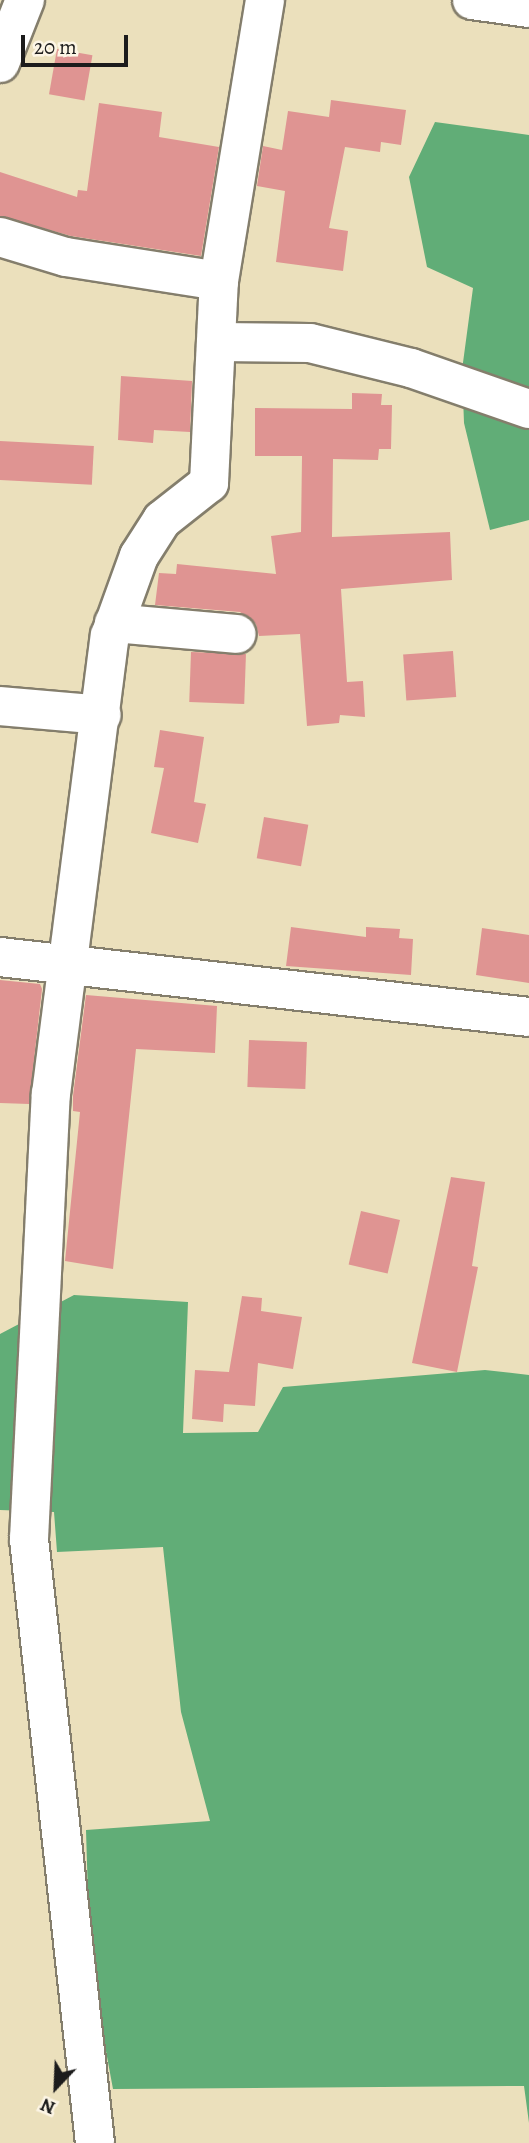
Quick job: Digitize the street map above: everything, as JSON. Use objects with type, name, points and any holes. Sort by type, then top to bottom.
[{"type":"street","points":[[0,63],[25,0]]},
{"type":"street","points":[[95,2143],[15,1539],[51,1094],[73,961],[114,623],[139,556],[162,520],[209,483],[219,342],[219,281],[265,0]]},
{"type":"street","points":[[472,0],[529,8]]},
{"type":"street","points":[[0,237],[65,257],[219,281]]},
{"type":"street","points":[[219,342],[310,343],[411,368],[529,409]]},
{"type":"street","points":[[114,623],[237,634]]},
{"type":"street","points":[[0,706],[102,715]]},
{"type":"street","points":[[0,957],[73,961],[529,1017]]},
{"type":"green space","points":[[435,122],[529,135],[529,520],[490,530],[464,423],[462,370],[473,288],[427,267],[409,177]]},
{"type":"green space","points":[[74,1295],[188,1302],[183,1433],[258,1432],[283,1387],[485,1370],[529,1375],[529,2123],[524,2086],[113,2089],[90,1965],[86,1830],[210,1821],[181,1712],[163,1547],[57,1552],[54,1512],[0,1510],[0,1334]]},
{"type":"building","points":[[57,49],[92,55],[84,101],[49,94]]},
{"type":"building","points":[[331,100],[406,110],[401,145],[381,142],[380,152],[345,147],[329,228],[348,231],[343,271],[276,262],[285,191],[257,186],[263,146],[282,150],[288,111],[329,117]]},
{"type":"building","points":[[99,103],[162,112],[159,137],[219,147],[201,256],[71,236],[0,216],[0,172],[77,197],[78,190],[87,191]]},
{"type":"building","points":[[121,376],[192,381],[190,432],[154,430],[153,443],[118,440]]},
{"type":"building","points":[[352,393],[382,394],[381,405],[392,405],[391,449],[379,449],[378,460],[333,459],[332,537],[450,532],[452,580],[341,589],[347,682],[363,681],[365,717],[340,715],[339,723],[307,726],[300,634],[259,636],[256,624],[240,612],[155,605],[159,573],[176,574],[177,564],[276,574],[271,536],[301,532],[302,456],[255,456],[255,408],[352,409]]},
{"type":"building","points":[[0,441],[94,446],[92,485],[0,480]]},
{"type":"building","points":[[453,651],[456,697],[406,700],[403,654]]},
{"type":"building","points":[[191,652],[246,654],[244,704],[189,702]]},
{"type":"building","points":[[160,730],[204,737],[194,802],[206,804],[198,843],[151,833],[164,768],[154,767]]},
{"type":"building","points":[[264,817],[308,825],[301,866],[257,858]]},
{"type":"building","points":[[291,927],[366,937],[366,927],[400,929],[399,938],[413,939],[411,975],[286,966]]},
{"type":"building","points":[[482,928],[529,935],[529,983],[476,975]]},
{"type":"building","points":[[0,980],[40,984],[42,989],[29,1104],[0,1103]]},
{"type":"building","points":[[86,995],[217,1006],[215,1053],[136,1049],[113,1269],[65,1261],[80,1112],[73,1111],[73,1096]]},
{"type":"building","points":[[249,1040],[307,1042],[305,1089],[247,1087]]},
{"type":"building","points":[[451,1177],[485,1182],[472,1266],[478,1267],[457,1372],[412,1363]]},
{"type":"building","points":[[361,1211],[400,1220],[388,1274],[349,1265]]},
{"type":"building","points":[[242,1296],[262,1298],[261,1311],[302,1317],[293,1369],[258,1363],[255,1406],[224,1404],[223,1422],[192,1419],[195,1370],[229,1372]]}]
